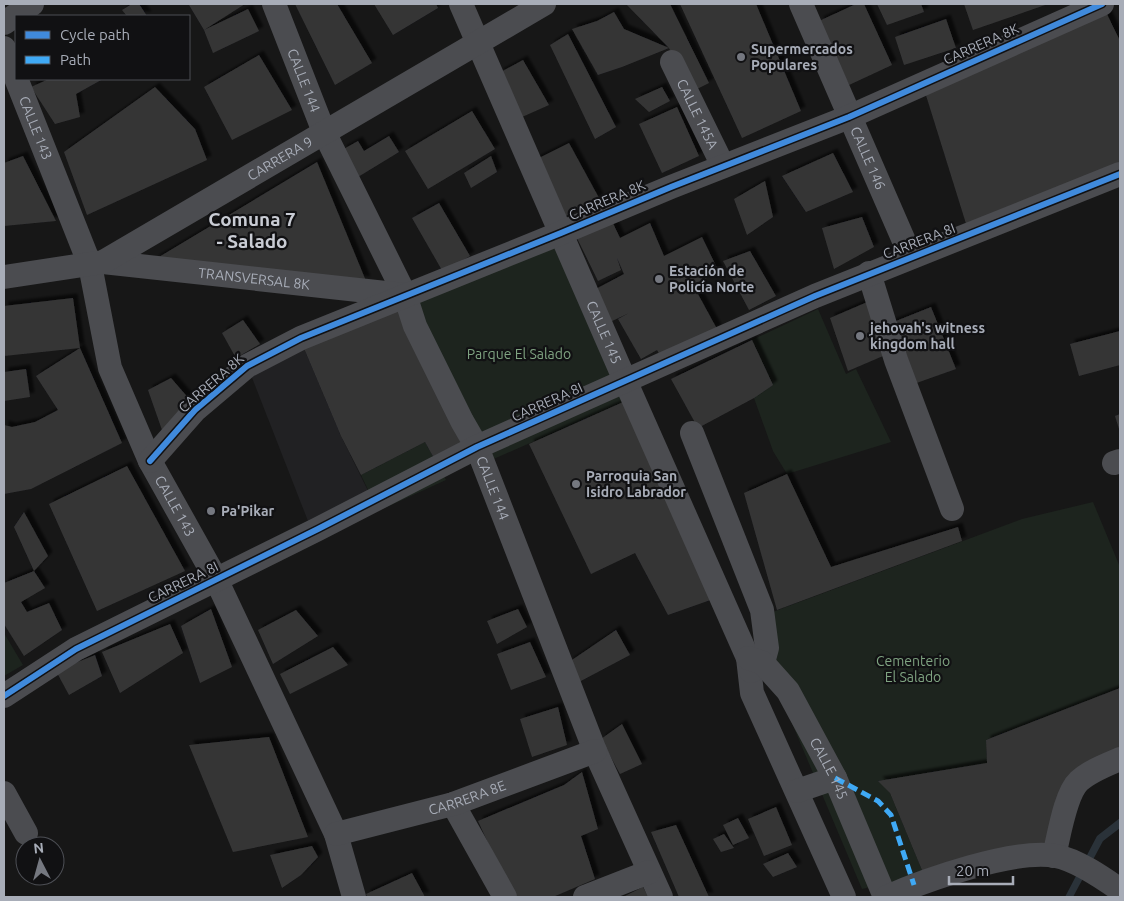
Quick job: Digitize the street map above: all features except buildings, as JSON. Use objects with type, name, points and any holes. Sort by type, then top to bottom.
[{"type":"street","points":[[16,15],[32,4]]},
{"type":"street","name":"CALLE 144","points":[[274,4],[324,132],[405,296],[415,326],[477,447],[595,752],[661,897]]},
{"type":"street","name":"CALLE 145","points":[[461,4],[625,381],[754,664],[788,691],[835,778],[886,897]]},
{"type":"street","name":"CARRERA 9","points":[[4,277],[96,263],[544,4]]},
{"type":"street","name":"CALLE 146","points":[[801,4],[911,257]]},
{"type":"street","name":"CARRERA 8K","points":[[150,461],[195,410],[247,366],[301,338],[723,166],[849,117],[1102,4]]},
{"type":"street","points":[[4,23],[15,16]]},
{"type":"street","name":"CALLE 143","points":[[4,48],[15,74]]},
{"type":"street","name":"CALLE 145A","points":[[672,62],[723,166]]},
{"type":"street","name":"CALLE 143","points":[[18,80],[96,263],[110,368],[150,461],[216,579],[336,834],[354,897]]},
{"type":"street","name":"CARRERA 8I","points":[[4,696],[76,649],[477,447],[761,319],[869,273],[1120,174]]},
{"type":"street","name":"TRANSVERSAL 8K","points":[[96,263],[405,296]]},
{"type":"street","points":[[869,273],[896,360],[952,509]]},
{"type":"street","points":[[692,433],[762,610],[767,648],[754,664]]},
{"type":"street","name":"CALLE 145","points":[[754,664],[752,693],[844,897]]},
{"type":"street","name":"CARRERA 8E","points":[[336,834],[453,804],[595,752]]},
{"type":"street","points":[[1060,857],[1070,792],[1087,775],[1120,759]]},
{"type":"street","points":[[797,792],[835,778]]},
{"type":"street","points":[[4,793],[26,833]]},
{"type":"street","points":[[453,804],[505,897]]},
{"type":"street","points":[[886,897],[914,885],[970,868],[1028,856],[1060,857],[1096,874],[1120,890]]},
{"type":"street","points":[[585,897],[649,872]]},
{"type":"shaded area","points":[[303,346],[341,436],[378,511],[315,539],[249,370]]},
{"type":"shaded area","points":[[1120,818],[1120,828],[1103,841],[1073,897],[1065,897],[1097,836]]},
{"type":"green space","name":"Parque El Salado","points":[[560,241],[630,399],[480,465],[402,304]]},
{"type":"green space","points":[[818,309],[846,374],[856,369],[891,442],[787,474],[773,451],[754,398],[752,340]]},
{"type":"green space","points":[[425,442],[446,480],[378,511],[361,475]]},
{"type":"green space","name":"Cementerio El Salado","points":[[1093,502],[1120,567],[1120,688],[986,740],[987,763],[879,781],[890,793],[924,875],[862,889],[767,664],[759,617],[1022,519]]},
{"type":"green space","points":[[4,633],[23,665],[4,676]]},
{"type":"marked path","points":[[835,778],[878,801],[891,815],[914,885]]},
{"type":"cycle path","points":[[150,461],[195,410],[247,366],[301,338],[671,187],[849,117],[1102,4]]},
{"type":"cycle path","points":[[4,696],[76,649],[318,529],[477,447],[815,296],[1120,174]]},
{"type":"place","name":"Supermercados Populares","points":[[741,57]]},
{"type":"place","name":"Estación de Policía Norte","points":[[659,279]]},
{"type":"place","name":"jehovah's witness kingdom hall","points":[[860,336]]},
{"type":"place","name":"Parroquia San Isidro Labrador","points":[[576,484]]},
{"type":"place","name":"Pa'Pikar","points":[[211,511]]},
{"type":"district","name":"Comuna 7 - Salado","points":[[252,230]]}]
